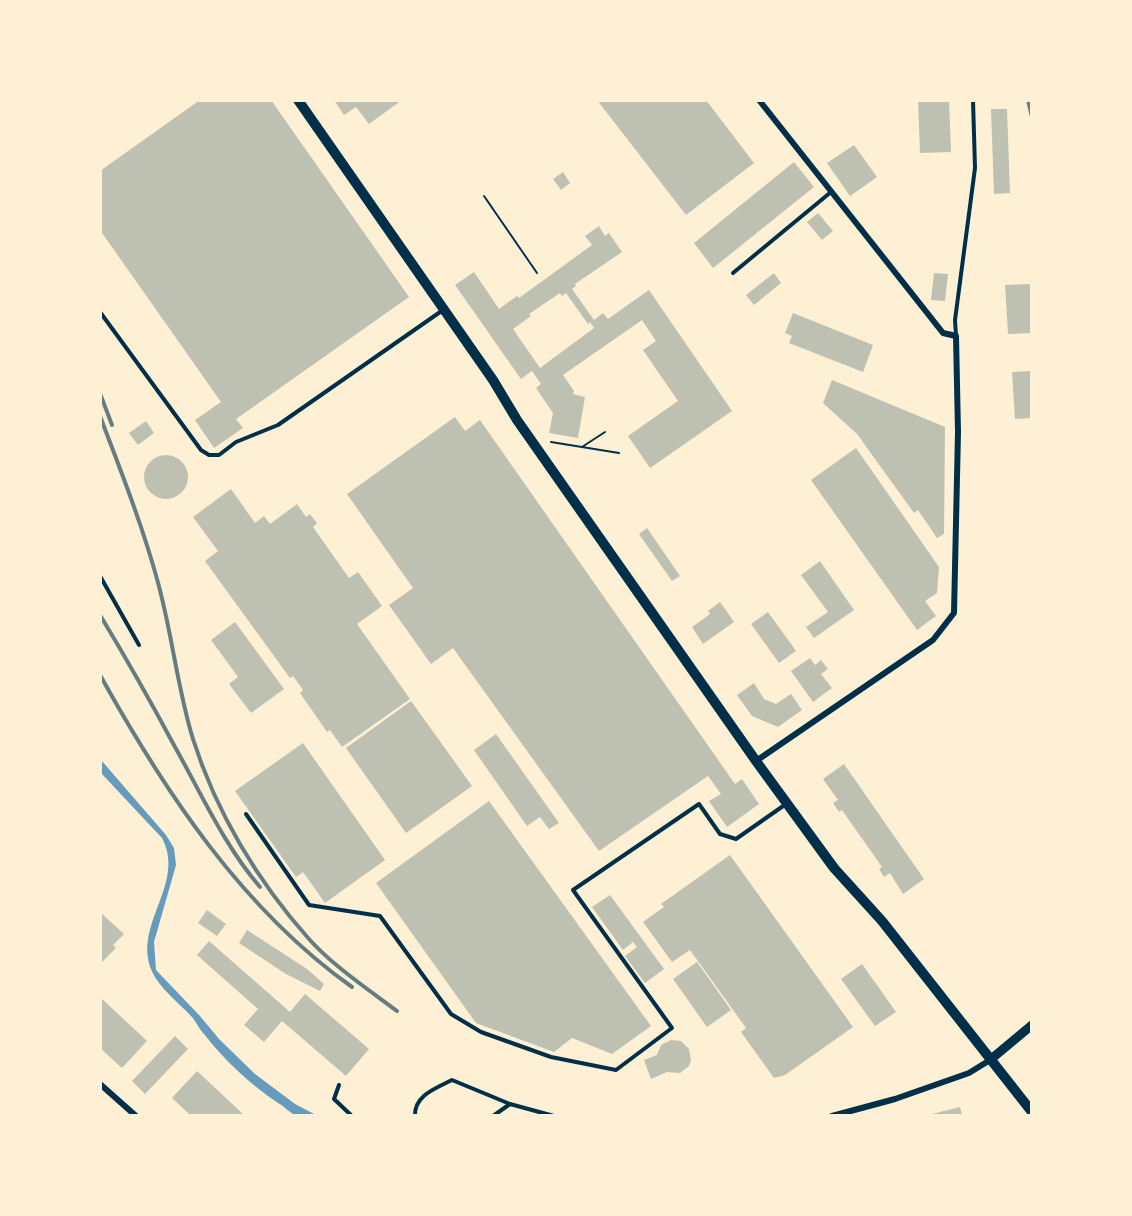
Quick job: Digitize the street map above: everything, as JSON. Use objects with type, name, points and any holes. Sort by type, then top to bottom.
[{"type":"main road","points":[[298,100],[493,380],[517,420],[786,803],[834,868],[882,921],[1032,1112]]},
{"type":"street","points":[[756,761],[933,640],[954,613],[958,432],[956,336],[943,333],[759,100]]},
{"type":"street","points":[[832,1116],[895,1100],[969,1073],[990,1060],[1032,1025]]},
{"type":"street","points":[[100,1084],[136,1116]]},
{"type":"lane","points":[[956,336],[955,320],[975,168],[973,100]]},
{"type":"lane","points":[[733,273],[831,192]]},
{"type":"lane","points":[[100,312],[201,450],[209,455],[219,455],[236,442],[278,425],[444,309]]},
{"type":"lane","points":[[100,576],[139,645]]},
{"type":"lane","points":[[246,814],[309,905],[380,916],[451,1014],[481,1032],[551,1057],[616,1070],[672,1028],[573,890],[699,804],[720,834],[736,839],[786,803]]},
{"type":"lane","points":[[415,1116],[422,1096],[452,1080],[510,1104],[554,1116]]},
{"type":"lane","points":[[339,1085],[334,1099],[352,1116]]},
{"type":"lane","points":[[493,1116],[510,1104]]},
{"type":"path","points":[[484,196],[537,273]]},
{"type":"path","points":[[581,447],[605,432]]},
{"type":"path","points":[[551,442],[619,453]]},
{"type":"water","points":[[101,760],[166,835],[174,848],[176,865],[154,942],[156,970],[219,1039],[255,1074],[295,1104],[316,1115],[295,1115],[248,1080],[220,1054],[193,1018],[165,990],[154,975],[148,958],[148,943],[166,883],[167,853],[162,838],[101,773]]},
{"type":"building","points":[[200,100],[271,100],[409,297],[236,419],[243,428],[214,448],[195,420],[221,402],[100,230],[100,171]]},
{"type":"building","points":[[334,100],[402,100],[369,124],[356,107],[344,115]]},
{"type":"building","points":[[597,100],[706,100],[754,163],[686,215]]},
{"type":"building","points":[[918,100],[949,100],[951,152],[920,153]]},
{"type":"building","points":[[991,109],[1007,109],[1010,193],[994,194]]},
{"type":"building","points":[[854,145],[877,177],[850,196],[827,163]]},
{"type":"building","points":[[794,162],[814,187],[713,268],[694,243]]},
{"type":"building","points":[[563,172],[570,183],[561,190],[553,179]]},
{"type":"building","points":[[818,213],[833,231],[822,240],[807,222]]},
{"type":"building","points":[[599,226],[605,236],[609,233],[622,252],[575,284],[576,286],[572,289],[594,320],[603,313],[608,319],[649,290],[732,411],[650,468],[628,436],[678,401],[643,350],[656,341],[642,320],[563,375],[574,391],[573,394],[585,397],[578,438],[549,433],[553,413],[536,388],[541,384],[532,371],[521,379],[455,285],[474,272],[499,309],[517,296],[519,298],[592,245],[585,236]],"holes":[[[560,293],[562,296],[566,293],[588,324],[590,322],[594,328],[540,368],[513,329],[531,316],[529,314]]]},
{"type":"building","points":[[774,273],[781,283],[754,305],[746,295]]},
{"type":"building","points":[[934,273],[948,274],[945,301],[931,300]]},
{"type":"building","points":[[1031,284],[1032,333],[1008,334],[1005,285]]},
{"type":"building","points":[[793,313],[873,345],[863,372],[789,343],[792,336],[785,333]]},
{"type":"building","points":[[1032,371],[1032,418],[1015,419],[1012,372]]},
{"type":"building","points":[[832,380],[945,427],[944,534],[937,538],[918,510],[914,513],[857,434],[823,403]]},
{"type":"building","points":[[455,417],[465,431],[480,420],[735,784],[742,779],[759,804],[727,827],[709,801],[721,794],[708,776],[599,851],[453,648],[431,664],[389,605],[413,588],[347,494]]},
{"type":"building","points":[[146,421],[154,433],[138,445],[129,433]]},
{"type":"building","points":[[856,448],[939,567],[937,593],[925,601],[936,616],[917,630],[811,480]]},
{"type":"building","points":[[166,455],[182,461],[188,477],[182,493],[166,499],[150,493],[144,477],[150,461]]},
{"type":"building","points":[[231,489],[255,523],[264,516],[270,524],[297,504],[306,517],[310,514],[317,523],[313,527],[349,578],[358,572],[382,606],[357,624],[410,699],[342,747],[330,730],[327,732],[300,693],[303,690],[293,676],[290,678],[205,561],[218,551],[193,517]]},
{"type":"building","points":[[647,528],[680,576],[672,581],[639,534]]},
{"type":"building","points":[[820,561],[854,610],[814,638],[806,627],[828,612],[801,575]]},
{"type":"building","points":[[720,602],[734,622],[703,644],[692,627],[710,614],[708,611]]},
{"type":"building","points":[[768,612],[796,651],[779,663],[751,624]]},
{"type":"building","points":[[235,622],[284,689],[251,713],[229,684],[238,677],[211,640]]},
{"type":"building","points":[[810,658],[815,665],[821,660],[828,669],[821,674],[832,688],[813,702],[791,671]]},
{"type":"building","points":[[754,683],[764,699],[776,704],[791,694],[802,710],[778,727],[752,716],[737,695]]},
{"type":"building","points":[[411,701],[472,786],[406,833],[346,748]]},
{"type":"building","points":[[496,734],[559,823],[549,829],[540,817],[527,826],[474,750]]},
{"type":"building","points":[[303,743],[385,860],[325,903],[303,872],[296,877],[235,791]]},
{"type":"building","points":[[844,764],[924,879],[903,894],[890,873],[884,877],[879,869],[882,867],[842,810],[839,812],[833,803],[838,800],[823,779]]},
{"type":"building","points":[[489,801],[651,1026],[612,1054],[572,1038],[554,1052],[476,1023],[376,883]]},
{"type":"building","points":[[730,855],[853,1027],[785,1075],[774,1078],[741,1032],[746,1028],[690,950],[672,962],[643,922],[664,907],[661,904]]},
{"type":"building","points":[[610,895],[664,969],[645,983],[625,956],[637,947],[633,942],[623,950],[592,907]]},
{"type":"building","points":[[207,910],[226,924],[217,936],[198,923]]},
{"type":"building","points":[[100,912],[124,934],[113,945],[116,948],[100,964]]},
{"type":"building","points":[[247,930],[307,969],[324,984],[320,991],[286,974],[239,943]]},
{"type":"building","points":[[209,941],[290,1012],[305,994],[369,1049],[346,1076],[282,1021],[264,1042],[244,1025],[258,1009],[197,955]]},
{"type":"building","points":[[697,962],[731,1010],[707,1027],[673,979]]},
{"type":"building","points":[[862,964],[896,1012],[875,1026],[841,979]]},
{"type":"building","points":[[100,997],[147,1041],[122,1068],[100,1048]]},
{"type":"building","points":[[175,1036],[188,1049],[145,1094],[132,1081]]},
{"type":"building","points":[[671,1040],[681,1041],[689,1049],[691,1060],[689,1066],[680,1073],[667,1072],[651,1079],[644,1060],[657,1055],[661,1045]]},
{"type":"building","points":[[197,1071],[243,1114],[241,1116],[191,1116],[172,1098]]},
{"type":"building","points":[[960,1107],[962,1116],[928,1115]]},
{"type":"railway","points":[[1028,100],[1032,117]]},
{"type":"railway","points":[[101,396],[112,425]]},
{"type":"railway","points":[[100,416],[151,558],[193,739],[202,766],[226,819],[256,870],[309,939],[340,968],[397,1011]]},
{"type":"railway","points":[[100,615],[148,697],[224,837],[260,887]]},
{"type":"railway","points":[[100,675],[151,762],[209,846],[275,922],[312,956],[352,987]]}]
